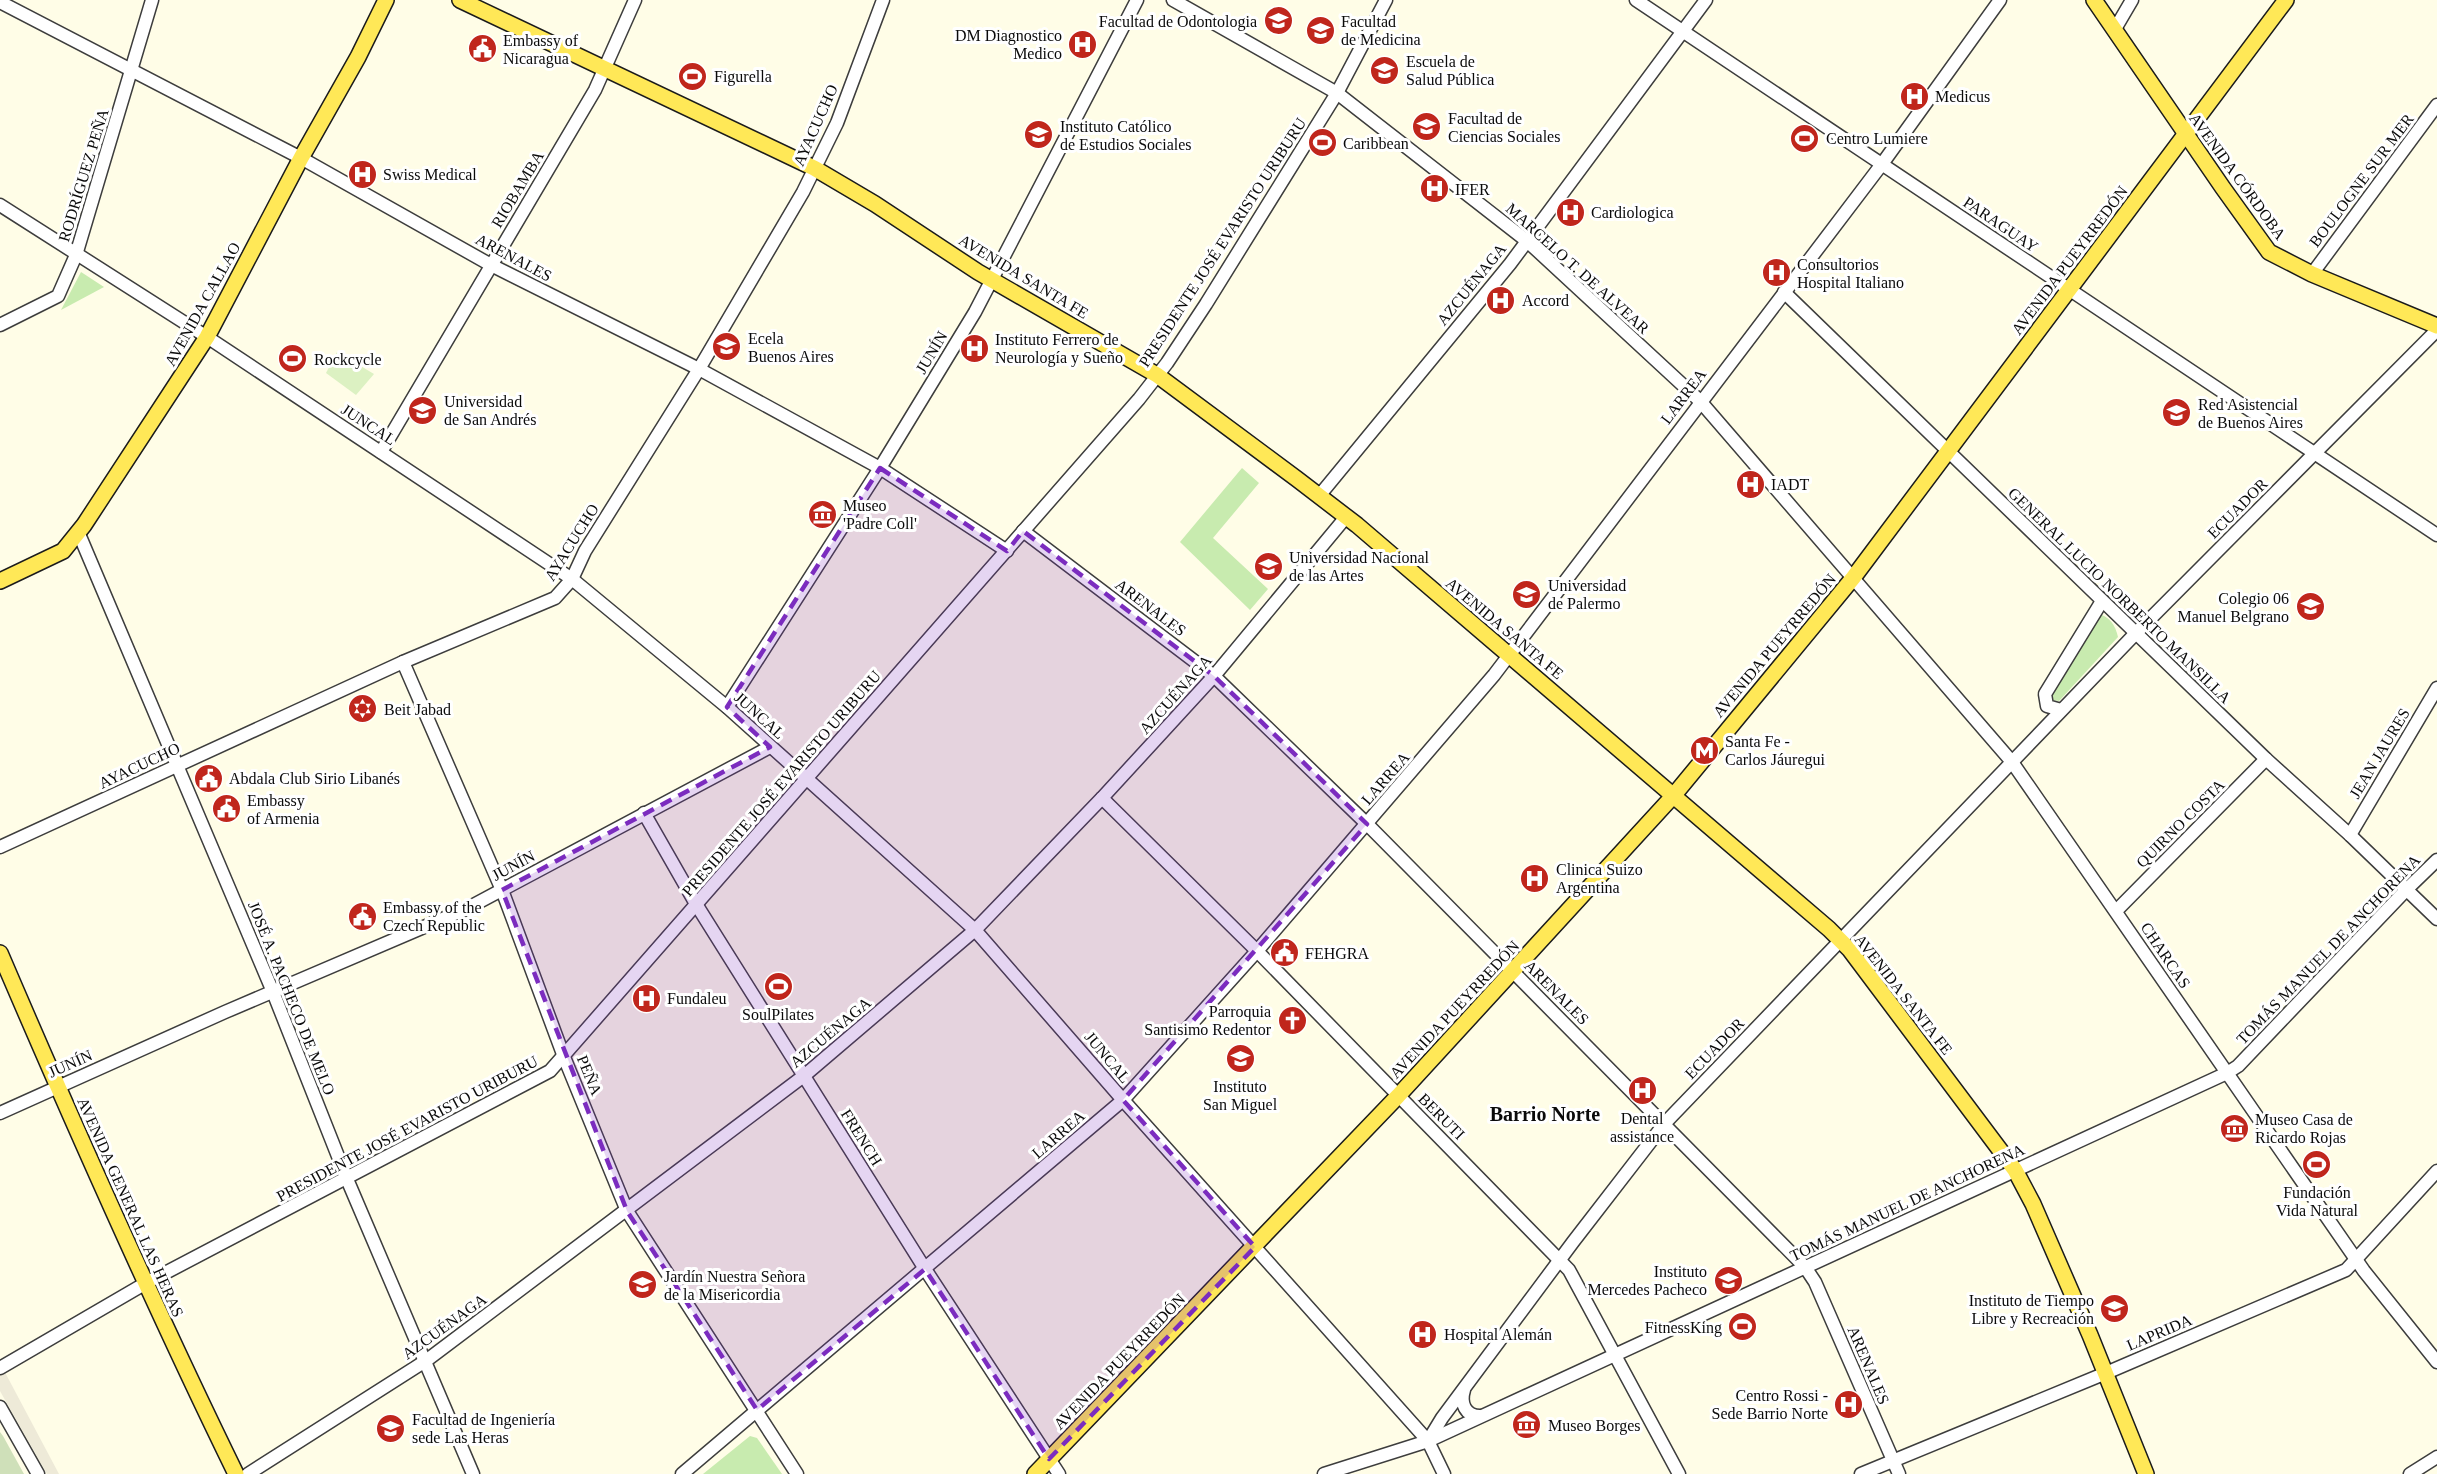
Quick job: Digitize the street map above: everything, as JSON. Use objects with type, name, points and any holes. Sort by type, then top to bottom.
[{"type":"main road","name":"AVENIDA CALLAO","points":[[0,582],[63,551],[79,534],[207,338],[358,57],[386,0]]},
{"type":"main road","name":"AVENIDA SANTA FE","points":[[460,0],[814,168],[992,279],[1157,375],[1346,517],[1841,940],[2015,1170],[2033,1204],[2106,1373],[2146,1474]]},
{"type":"main road","name":"AVENIDA CÓRDOBA","points":[[2094,0],[2263,245],[2277,258],[2437,328]]},
{"type":"main road","name":"AVENIDA PUEYRREDÓN","points":[[1035,1474],[1398,1096],[1674,795],[1853,578],[2286,0]]},
{"type":"main road","name":"AVENIDA GENERAL LAS HERAS","points":[[0,952],[57,1087],[236,1474]]},
{"type":"street","name":"RODRÍGUEZ PEÑA","points":[[0,324],[58,296],[76,255],[152,0]]},
{"type":"street","name":"RIOBAMBA","points":[[381,452],[595,90],[635,0]]},
{"type":"street","name":"AYACUCHO","points":[[0,847],[403,662],[555,598],[572,579],[585,550],[699,369],[803,192],[837,123],[883,0]]},
{"type":"street","name":"JUNÍN","points":[[727,707],[880,468],[975,312],[1137,0]]},
{"type":"street","name":"MARCELO T. DE ALVEAR","points":[[1173,0],[1337,93],[1527,241],[1700,401],[1853,578]]},
{"type":"street","name":"PRESIDENTE JOSÉ EVARISTO URIBURU","points":[[0,1368],[146,1283],[550,1071],[1139,399],[1206,304],[1337,93],[1386,0]]},
{"type":"street","name":"PARAGUAY","points":[[1636,0],[2437,535]]},
{"type":"street","name":"AZCUÉNAGA","points":[[1319,496],[1527,241],[1706,0]]},
{"type":"street","name":"LARREA","points":[[682,1474],[1123,1100],[1257,951],[1509,656],[1700,401],[1882,164],[2000,0]]},
{"type":"street","points":[[2115,29],[2132,0]]},
{"type":"street","name":"ARENALES","points":[[0,2],[302,158],[491,265],[699,369],[880,468],[1007,551]]},
{"type":"street","name":"BOULOGNE SUR MER","points":[[2312,274],[2437,105]]},
{"type":"street","name":"JUNCAL","points":[[0,205],[207,338],[572,579],[727,707],[975,930],[1123,1100],[1428,1441],[1444,1474]]},
{"type":"street","name":"GENERAL LUCIO NORBERTO MANSILLA","points":[[1784,292],[2266,759],[2350,835],[2437,919]]},
{"type":"street","name":"ECUADOR","points":[[1428,1441],[1560,1259],[1665,1124],[2061,710],[2437,328]]},
{"type":"street","name":"AZCUÉNAGA","points":[[248,1474],[427,1360],[627,1211],[805,1075],[975,930],[1102,798],[1214,676],[1346,517]]},
{"type":"street","name":"ARENALES","points":[[1023,531],[1214,676],[1367,824],[1805,1267],[1815,1282],[1899,1474]]},
{"type":"street","name":"JOSÉ A. PACHECO DE MELO","points":[[79,534],[273,992],[347,1179],[427,1360],[473,1474]]},
{"type":"street","name":"CHARCAS","points":[[1853,578],[2012,762],[2364,1271],[2437,1362]]},
{"type":"street","points":[[2061,710],[2047,706],[2045,694],[2102,601]]},
{"type":"street","name":"PEÑA","points":[[403,662],[502,890],[564,1057],[627,1211],[797,1474]]},
{"type":"street","name":"JEAN JAURES","points":[[2350,835],[2437,688]]},
{"type":"street","name":"JUNÍN","points":[[0,1113],[466,909],[770,747]]},
{"type":"street","name":"QUIRNO COSTA","points":[[2116,911],[2266,759]]},
{"type":"street","name":"BERUTI","points":[[1102,798],[1257,951],[1560,1259],[1569,1270],[1679,1474]]},
{"type":"street","name":"FRENCH","points":[[644,813],[696,904],[925,1269],[1059,1474]]},
{"type":"street","name":"TOMÁS MANUEL DE ANCHORENA","points":[[1324,1474],[1428,1441],[2227,1073],[2238,1066],[2437,860]]},
{"type":"street","name":"LAPRIDA","points":[[1861,1474],[2106,1373],[2346,1270],[2437,1171]]},
{"type":"street","points":[[1464,1389],[1461,1399],[1465,1410],[1474,1416],[1480,1416]]},
{"type":"street","points":[[0,1407],[38,1474]]},
{"type":"street","points":[[2410,1474],[2437,1456]]},
{"type":"highlighted area","points":[[880,468],[1007,551],[1023,531],[1214,676],[1367,824],[1123,1100],[1255,1247],[1049,1459],[925,1269],[757,1410],[627,1211],[502,890],[770,747],[727,707]]},
{"type":"green space","points":[[81,272],[104,287],[61,310]]},
{"type":"green space","points":[[337,352],[374,374],[356,395],[326,373]]},
{"type":"green space","points":[[1242,468],[1259,483],[1213,538],[1268,589],[1250,610],[1180,542]]},
{"type":"green space","points":[[2098,613],[2111,622],[2118,637],[2059,701],[2052,700],[2049,696]]},
{"type":"green space","points":[[0,1432],[3,1436],[24,1474],[0,1474]]},
{"type":"green space","points":[[750,1436],[757,1438],[782,1474],[703,1474]]},
{"type":"shaded area","points":[[0,1363],[59,1474],[47,1474],[0,1391]]},
{"type":"place","name":"Facultad de Odontologia","points":[[1278,21]]},
{"type":"place","name":"Facultad de Medicina","points":[[1320,30]]},
{"type":"place","name":"DM Diagnostico Medico","points":[[1083,44]]},
{"type":"place","name":"Embassy of Nicaragua","points":[[482,49]]},
{"type":"place","name":"Escuela de Salud Pública","points":[[1385,70]]},
{"type":"place","name":"Figurella","points":[[693,76]]},
{"type":"place","name":"Medicus","points":[[1914,96]]},
{"type":"place","name":"Facultad de Ciencias Sociales","points":[[1427,127]]},
{"type":"place","name":"Instituto Católico de Estudios Sociales","points":[[1039,135]]},
{"type":"place","name":"Centro Lumiere","points":[[1805,138]]},
{"type":"place","name":"Caribbean","points":[[1322,143]]},
{"type":"place","name":"Swiss Medical","points":[[362,174]]},
{"type":"place","name":"IFER","points":[[1434,189]]},
{"type":"place","name":"Cardiologica","points":[[1570,212]]},
{"type":"place","name":"Consultorios Hospital Italiano","points":[[1776,273]]},
{"type":"place","name":"Accord","points":[[1501,300]]},
{"type":"place","name":"Ecela Buenos Aires","points":[[727,347]]},
{"type":"place","name":"Instituto Ferrero de Neurología y Sueño","points":[[974,348]]},
{"type":"place","name":"Rockcycle","points":[[293,359]]},
{"type":"place","name":"Universidad de San Andrés","points":[[423,410]]},
{"type":"place","name":"Red Asistencial de Buenos Aires","points":[[2177,413]]},
{"type":"place","name":"IADT","points":[[1750,484]]},
{"type":"place","name":"Museo 'Padre Coll'","points":[[822,514]]},
{"type":"place","name":"Universidad Nacional de las Artes","points":[[1268,566]]},
{"type":"place","name":"Universidad de Palermo","points":[[1527,594]]},
{"type":"place","name":"Colegio 06 Manuel Belgrano","points":[[2310,607]]},
{"type":"place","name":"Beit Jabad","points":[[363,709]]},
{"type":"place","name":"Santa Fe - Carlos Jáuregui","points":[[1704,750]]},
{"type":"place","name":"Abdala Club Sirio Libanés","points":[[208,778]]},
{"type":"place","name":"Embassy of Armenia","points":[[226,809]]},
{"type":"place","name":"Clinica Suizo Argentina","points":[[1535,878]]},
{"type":"place","name":"Embassy of the Czech Republic","points":[[362,916]]},
{"type":"place","name":"FEHGRA","points":[[1284,953]]},
{"type":"place","name":"SoulPilates","points":[[778,986]]},
{"type":"place","name":"Fundaleu","points":[[646,998]]},
{"type":"place","name":"Parroquia Santisimo Redentor","points":[[1292,1020]]},
{"type":"place","name":"Instituto San Miguel","points":[[1240,1058]]},
{"type":"place","name":"Dental assistance","points":[[1642,1090]]},
{"type":"place","name":"Museo Casa de Ricardo Rojas","points":[[2234,1128]]},
{"type":"place","name":"Fundación Vida Natural","points":[[2317,1164]]},
{"type":"place","name":"Instituto Mercedes Pacheco","points":[[1728,1280]]},
{"type":"place","name":"Jardín Nuestra Señora de la Misericordia","points":[[643,1285]]},
{"type":"place","name":"Instituto de Tiempo Libre y Recreación","points":[[2115,1309]]},
{"type":"place","name":"FitnessKing","points":[[1743,1327]]},
{"type":"place","name":"Hospital Alemán","points":[[1423,1334]]},
{"type":"place","name":"Centro Rossi - Sede Barrio Norte","points":[[1849,1404]]},
{"type":"place","name":"Museo Borges","points":[[1527,1425]]},
{"type":"place","name":"Facultad de Ingeniería sede Las Heras","points":[[391,1428]]},
{"type":"district","name":"Barrio Norte","points":[[1545,1114]]}]
